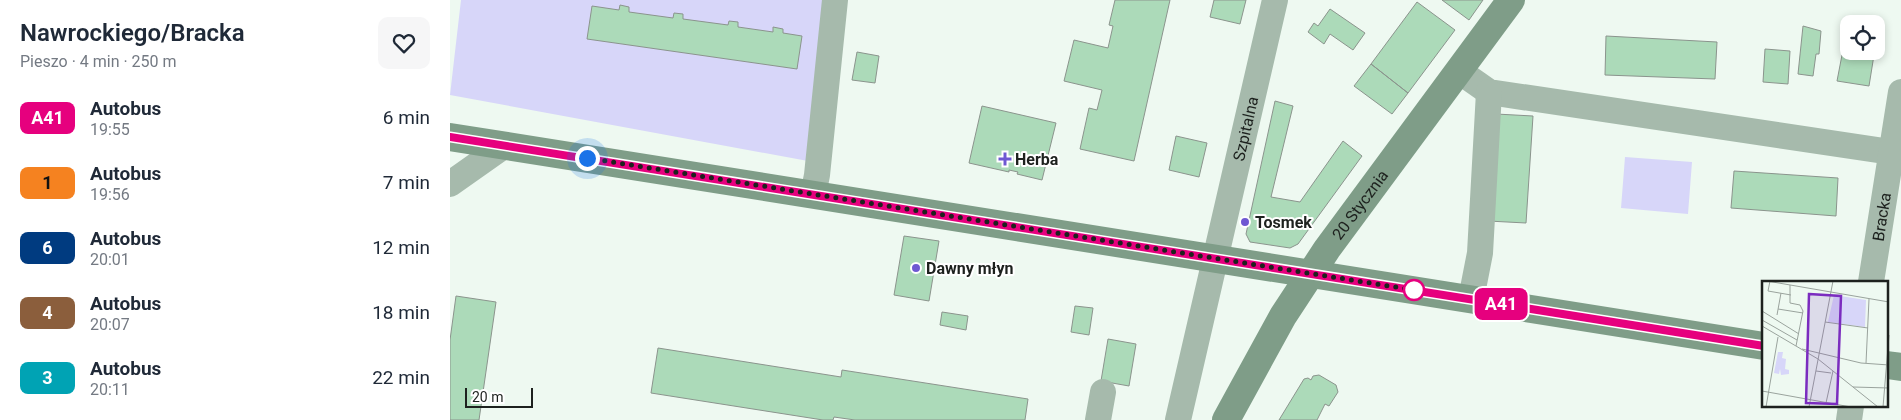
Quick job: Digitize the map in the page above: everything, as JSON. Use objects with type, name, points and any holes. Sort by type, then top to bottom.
[{"type":"street","points":[[813,195],[817,175],[834,0]]},
{"type":"street","name":"Szpitalna","points":[[1178,420],[1275,0]]},
{"type":"street","name":"20 Stycznia","points":[[1226,420],[1284,316],[1310,274],[1511,0]]},
{"type":"street","points":[[1459,71],[1489,92],[1891,152]]},
{"type":"street","points":[[1471,299],[1480,253],[1489,92]]},
{"type":"street","name":"Bracka","points":[[1871,281],[1901,92]]},
{"type":"street","points":[[450,137],[1762,346]]},
{"type":"street","points":[[450,184],[505,145]]},
{"type":"street","points":[[1888,365],[1901,368]]},
{"type":"street","points":[[1098,420],[1102,392]]},
{"type":"shaded area","points":[[461,0],[823,0],[808,161],[450,95]]},
{"type":"shaded area","points":[[1625,157],[1692,162],[1688,214],[1621,208]]},
{"type":"building","points":[[1115,0],[1170,0],[1134,161],[1080,149],[1089,108],[1097,110],[1102,90],[1064,81],[1074,40],[1108,48],[1113,26],[1109,25]]},
{"type":"building","points":[[1214,0],[1246,0],[1240,24],[1210,17]]},
{"type":"building","points":[[1442,0],[1483,0],[1469,20]]},
{"type":"building","points":[[1417,2],[1455,30],[1408,93],[1371,64]]},
{"type":"building","points":[[620,5],[629,7],[629,12],[673,18],[674,13],[683,14],[683,19],[728,25],[729,21],[738,22],[738,27],[773,32],[773,27],[783,29],[783,33],[802,36],[797,69],[587,39],[592,6],[619,10]]},
{"type":"building","points":[[1330,9],[1365,33],[1353,50],[1330,34],[1324,44],[1308,32],[1314,23],[1318,26]]},
{"type":"building","points":[[1803,26],[1821,31],[1819,54],[1816,54],[1813,76],[1798,74]]},
{"type":"building","points":[[1606,36],[1717,42],[1715,79],[1605,75]]},
{"type":"building","points":[[1765,49],[1790,51],[1788,84],[1763,82]]},
{"type":"building","points":[[857,52],[879,56],[875,83],[852,80]]},
{"type":"building","points":[[1841,60],[1873,60],[1869,86],[1837,81]]},
{"type":"building","points":[[1371,64],[1408,93],[1392,114],[1354,86]]},
{"type":"building","points":[[1275,101],[1293,106],[1271,197],[1300,202],[1343,141],[1362,156],[1298,244],[1290,248],[1250,242],[1246,234]]},
{"type":"building","points":[[982,106],[1056,123],[1042,180],[1017,174],[1018,172],[1009,170],[1009,172],[969,163]]},
{"type":"building","points":[[1496,114],[1533,116],[1526,223],[1488,221]]},
{"type":"building","points":[[1176,136],[1207,143],[1199,177],[1169,170]]},
{"type":"building","points":[[1734,171],[1838,178],[1836,216],[1731,208]]},
{"type":"building","name":"Dawny młyn","points":[[904,236],[939,241],[929,301],[894,295]]},
{"type":"building","points":[[456,296],[496,302],[479,420],[450,420],[450,340]]},
{"type":"building","points":[[1075,306],[1093,308],[1089,335],[1071,332]]},
{"type":"building","points":[[942,312],[968,316],[966,330],[940,325]]},
{"type":"building","points":[[1108,339],[1136,344],[1129,386],[1101,381]]},
{"type":"building","points":[[658,348],[841,377],[842,370],[1028,399],[1025,420],[855,420],[834,417],[833,420],[823,420],[651,393]]},
{"type":"building","points":[[1319,375],[1336,385],[1338,392],[1329,406],[1325,404],[1317,420],[1279,420],[1304,379],[1308,378],[1311,380],[1313,376]]},
{"type":"bus line","name":"A41","points":[[450,137],[1762,346]]},
{"type":"place","name":"Herba","points":[[1005,159]]},
{"type":"place","name":"Tosmek","points":[[1245,222]]},
{"type":"place","name":"Dawny młyn","points":[[916,268]]},
{"type":"route","points":[[587,158],[1414,290]]}]
